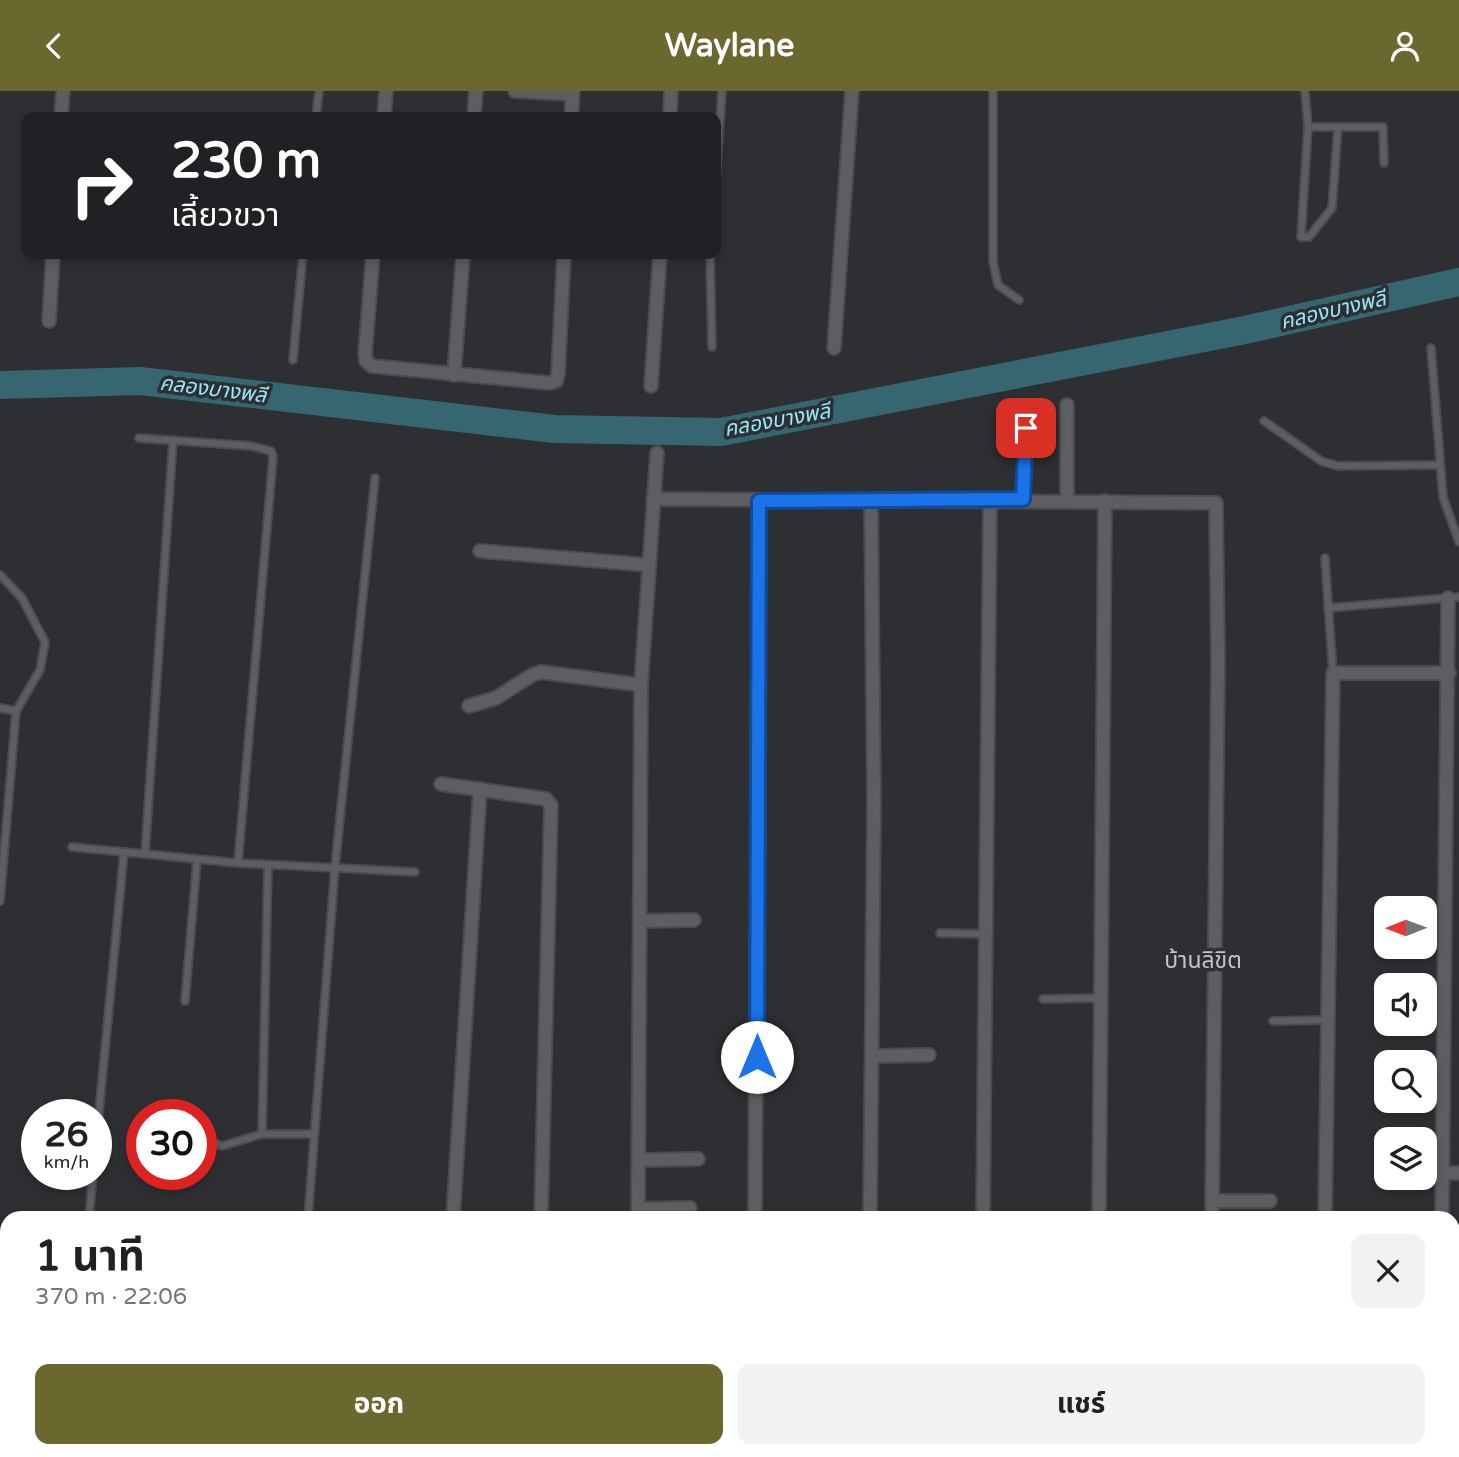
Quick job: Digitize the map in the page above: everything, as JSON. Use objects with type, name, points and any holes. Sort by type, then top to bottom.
[{"type":"street","points":[[61,112],[63,91]]},
{"type":"street","points":[[384,112],[386,91]]},
{"type":"street","points":[[474,112],[476,91]]},
{"type":"street","points":[[514,91],[573,93],[571,112]]},
{"type":"street","points":[[670,112],[671,91]]},
{"type":"street","points":[[834,348],[852,91]]},
{"type":"street","points":[[48,321],[53,259]]},
{"type":"street","points":[[373,259],[366,361],[372,366],[454,375],[556,381],[564,259]]},
{"type":"street","points":[[454,375],[463,259]]},
{"type":"street","points":[[651,386],[660,259]]},
{"type":"street","points":[[1067,500],[1068,405]]},
{"type":"street","points":[[1023,499],[1026,428]]},
{"type":"street","points":[[638,1211],[641,685],[657,453]]},
{"type":"street","points":[[653,499],[1211,501],[1217,506],[1212,1211]]},
{"type":"street","points":[[983,1211],[990,499]]},
{"type":"street","points":[[755,1211],[759,501]]},
{"type":"street","points":[[870,1211],[871,501]]},
{"type":"street","points":[[1098,1211],[1104,501]]},
{"type":"street","points":[[480,551],[648,565]]},
{"type":"street","points":[[1442,1211],[1449,673],[1454,597]]},
{"type":"street","points":[[469,706],[496,698],[532,674],[541,672],[641,685]]},
{"type":"street","points":[[1325,1211],[1333,673],[1449,673]]},
{"type":"street","points":[[441,785],[546,799],[551,805],[541,1211]]},
{"type":"street","points":[[453,1211],[480,789]]},
{"type":"street","points":[[641,921],[694,920]]},
{"type":"street","points":[[872,1056],[929,1055]]},
{"type":"street","points":[[1437,1152],[1443,1152]]},
{"type":"street","points":[[639,1160],[698,1159]]},
{"type":"street","points":[[1443,1173],[1459,1173]]},
{"type":"street","points":[[1212,1201],[1270,1201]]},
{"type":"street","points":[[664,1211],[690,1208]]},
{"type":"lane","points":[[317,112],[319,91]]},
{"type":"lane","points":[[721,112],[722,91]]},
{"type":"lane","points":[[993,91],[993,261],[998,285],[1019,300]]},
{"type":"lane","points":[[1305,91],[1308,127],[1301,237],[1309,237],[1332,208],[1338,127]]},
{"type":"lane","points":[[1308,127],[1383,127],[1384,163]]},
{"type":"lane","points":[[293,360],[303,259]]},
{"type":"lane","points":[[710,259],[712,347]]},
{"type":"lane","points":[[1432,348],[1443,497],[1459,542]]},
{"type":"lane","points":[[1264,421],[1321,461],[1338,466],[1439,465]]},
{"type":"lane","points":[[139,438],[251,446],[271,451],[273,457],[238,863]]},
{"type":"lane","points":[[145,853],[173,440]]},
{"type":"lane","points":[[308,1211],[335,867],[374,478]]},
{"type":"lane","points":[[1325,558],[1333,673]]},
{"type":"lane","points":[[0,575],[22,598],[45,642],[40,670],[16,711],[0,901]]},
{"type":"lane","points":[[1328,608],[1454,597]]},
{"type":"lane","points":[[0,708],[16,711]]},
{"type":"lane","points":[[72,847],[238,863],[415,872]]},
{"type":"lane","points":[[100,1099],[124,852]]},
{"type":"lane","points":[[185,1001],[197,860]]},
{"type":"lane","points":[[262,1134],[268,865]]},
{"type":"lane","points":[[940,933],[985,934]]},
{"type":"lane","points":[[1043,999],[1099,998]]},
{"type":"lane","points":[[1273,1021],[1329,1020]]},
{"type":"lane","points":[[217,1144],[222,1146],[262,1134],[314,1134]]},
{"type":"lane","points":[[90,1211],[92,1190]]},
{"type":"waterway","name":"คลองบางพลี","points":[[0,385],[140,381],[555,429],[721,432],[1240,331],[1459,282]]},
{"type":"district","name":"บ้านลิขิต","points":[[1203,960]]},
{"type":"route","points":[[757,1057],[759,501],[1023,499],[1026,428]]}]
